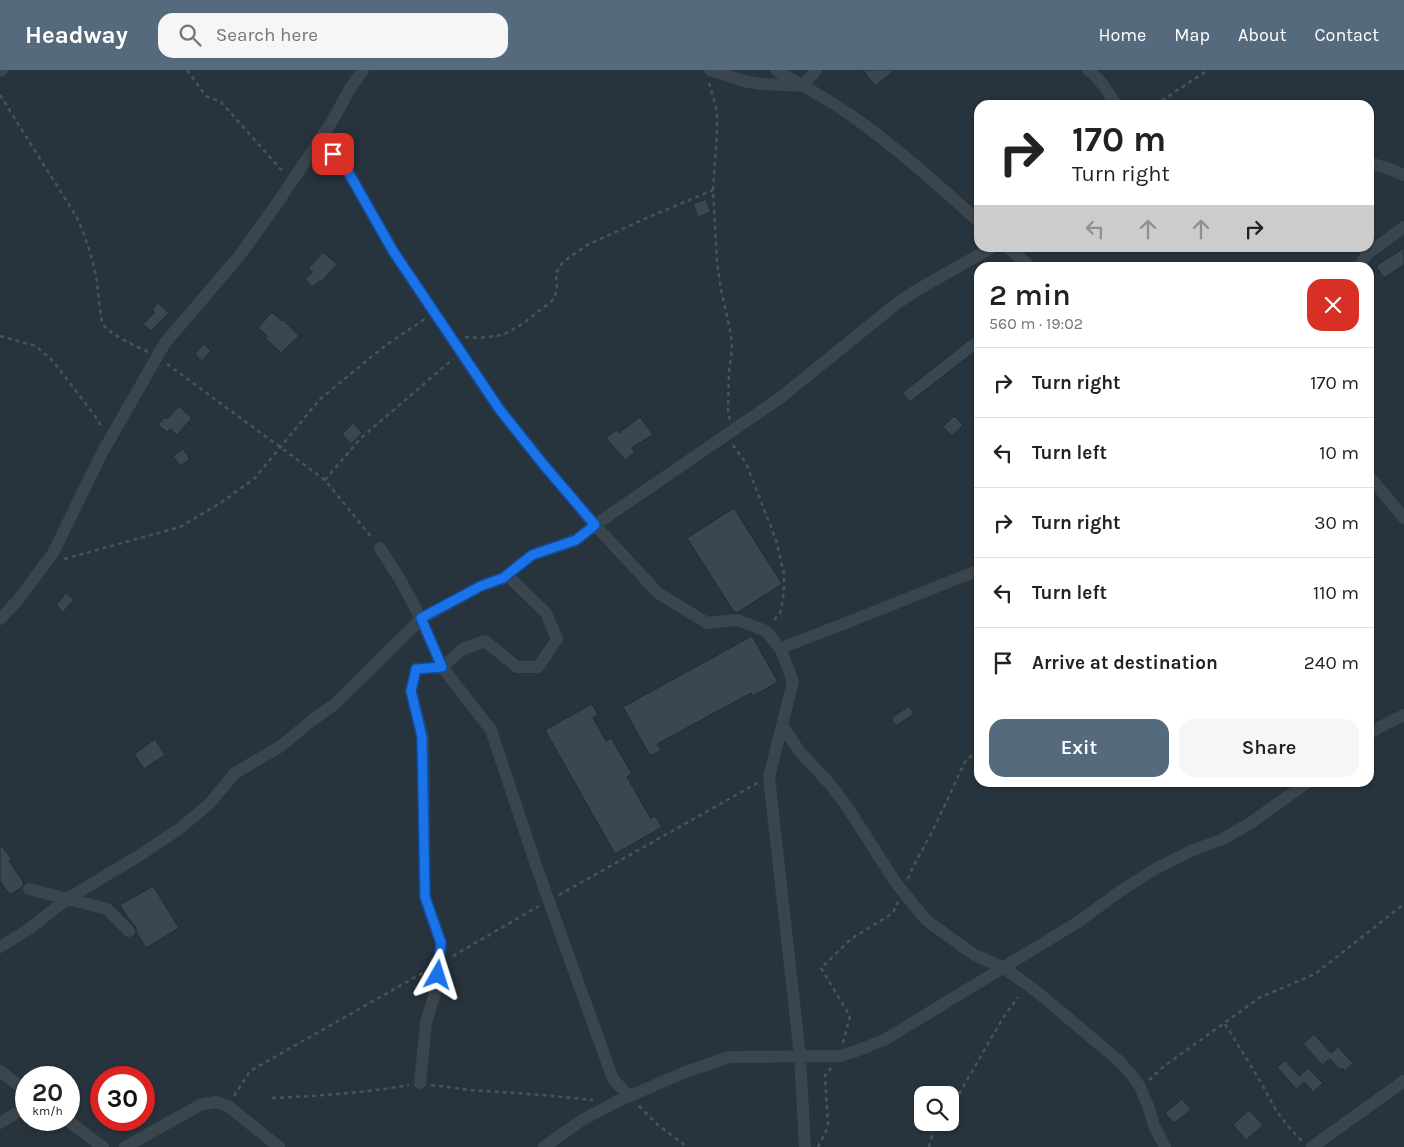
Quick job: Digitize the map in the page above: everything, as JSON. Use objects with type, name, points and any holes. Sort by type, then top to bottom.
[{"type":"street","points":[[0,619],[18,600],[46,564],[61,540],[108,444],[165,343],[240,255],[316,146],[363,70]]},
{"type":"street","points":[[776,70],[851,115],[898,151],[974,217]]},
{"type":"street","points":[[803,86],[816,70]]},
{"type":"street","points":[[1088,70],[1106,88],[1113,100]]},
{"type":"street","points":[[709,73],[761,84],[803,86]]},
{"type":"street","points":[[316,146],[333,154],[346,168],[393,251],[500,410],[595,525],[658,593],[707,623],[737,620],[766,631],[780,650],[793,682],[769,777],[800,1056],[806,1147]]},
{"type":"street","points":[[1374,164],[1404,175]]},
{"type":"street","points":[[1374,249],[1404,227]]},
{"type":"street","points":[[0,947],[29,929],[67,899],[179,829],[209,804],[235,773],[281,746],[335,704],[421,618],[481,586],[503,578],[532,555],[576,540],[780,398],[896,304],[984,252]]},
{"type":"street","points":[[1013,252],[1025,262]]},
{"type":"street","points":[[1362,262],[1370,252]]},
{"type":"street","points":[[1374,482],[1404,517]]},
{"type":"street","points":[[380,548],[421,618],[442,667],[491,730],[613,1079],[629,1096]]},
{"type":"street","points":[[780,650],[974,572]]},
{"type":"street","points":[[420,1083],[426,1023],[437,986],[441,943],[425,897],[422,737],[411,691],[416,669],[442,667],[463,649],[485,641],[517,667],[538,667],[557,639],[546,613],[507,575]]},
{"type":"street","points":[[1374,730],[1404,715]]},
{"type":"street","points":[[782,725],[798,751],[829,783],[846,805],[896,883],[926,920],[974,954],[1004,968],[1036,991],[1118,1060],[1131,1074],[1140,1088],[1149,1108],[1154,1126],[1165,1147]]},
{"type":"street","points":[[544,1147],[582,1120],[629,1096],[683,1073],[729,1058],[840,1056],[886,1039],[1078,922],[1155,869],[1191,851],[1223,839],[1252,822],[1301,787]]},
{"type":"street","points":[[29,889],[107,909],[129,931]]},
{"type":"street","points":[[0,1071],[15,1082]]},
{"type":"street","points":[[1312,1147],[1404,1081]]},
{"type":"street","points":[[125,1147],[200,1105],[216,1102],[228,1106],[279,1147]]},
{"type":"street","points":[[0,1123],[15,1114]]},
{"type":"street","points":[[80,1129],[104,1147]]},
{"type":"path","points":[[187,70],[206,96],[221,102],[286,175],[297,174]]},
{"type":"path","points":[[1163,100],[1208,70]]},
{"type":"path","points":[[709,73],[717,111],[713,190],[717,262],[731,342],[728,411],[730,433],[746,463],[776,540],[784,574],[781,611],[766,631]]},
{"type":"path","points":[[0,95],[72,209],[84,232],[96,279],[100,320],[103,325],[130,344],[157,356],[325,480],[380,548]]},
{"type":"path","points":[[451,336],[478,338],[503,335],[524,323],[554,299],[557,289],[556,273],[563,262],[587,245],[713,190]]},
{"type":"path","points":[[46,564],[180,527],[222,502],[255,478],[320,399],[386,345],[435,313]]},
{"type":"path","points":[[0,336],[36,346],[53,361],[98,420],[108,444]]},
{"type":"path","points":[[325,480],[361,438],[461,352]]},
{"type":"path","points":[[906,884],[965,762],[974,753]]},
{"type":"path","points":[[228,1106],[250,1072],[549,900],[769,777]]},
{"type":"path","points":[[818,1147],[828,1127],[825,1076],[840,1056],[850,1016],[821,968],[851,939],[893,913],[900,899]]},
{"type":"path","points":[[1140,1088],[1164,1067],[1259,998],[1315,974],[1404,904]]},
{"type":"path","points":[[959,1094],[1003,1018],[1018,997]]},
{"type":"path","points":[[1225,1024],[1277,1112],[1308,1147]]},
{"type":"path","points":[[272,1098],[380,1090],[420,1083],[471,1090],[597,1100]]},
{"type":"path","points":[[629,1096],[658,1125],[687,1147]]},
{"type":"path","points":[[930,1147],[934,1131]]},
{"type":"building","points":[[863,70],[895,70],[875,86]]},
{"type":"building","points":[[706,199],[711,212],[698,217],[693,204]]},
{"type":"building","points":[[1404,248],[1404,265],[1384,278],[1376,266]]},
{"type":"building","points":[[323,252],[337,264],[322,281],[312,287],[305,279],[313,272],[308,269]]},
{"type":"building","points":[[158,303],[169,313],[151,331],[143,324],[155,312],[152,310]]},
{"type":"building","points":[[272,312],[299,336],[281,353],[265,338],[267,336],[258,328]]},
{"type":"building","points":[[973,337],[974,352],[910,402],[902,393]]},
{"type":"building","points":[[204,344],[211,351],[202,361],[195,354]]},
{"type":"building","points":[[179,406],[192,418],[177,435],[170,429],[167,432],[158,425],[165,417],[167,419]]},
{"type":"building","points":[[954,416],[963,425],[952,436],[943,427]]},
{"type":"building","points":[[640,417],[653,435],[631,448],[635,452],[625,460],[606,438],[616,430],[619,433]]},
{"type":"building","points":[[353,423],[362,433],[351,444],[342,434]]},
{"type":"building","points":[[183,449],[190,459],[180,466],[173,456]]},
{"type":"building","points":[[734,508],[782,584],[738,612],[734,612],[687,538]]},
{"type":"building","points":[[66,593],[74,600],[63,612],[56,605]]},
{"type":"building","points":[[752,636],[778,682],[753,696],[751,693],[657,744],[661,750],[650,756],[623,707]]},
{"type":"building","points":[[592,704],[598,715],[593,718],[606,741],[611,738],[632,774],[627,777],[651,819],[655,816],[662,827],[615,854],[545,730]]},
{"type":"building","points":[[909,706],[914,714],[896,726],[891,718]]},
{"type":"building","points":[[155,739],[165,755],[144,769],[134,754]]},
{"type":"building","points":[[0,844],[12,859],[9,861],[24,883],[21,888],[10,895],[0,881]]},
{"type":"building","points":[[153,886],[179,928],[146,948],[135,926],[120,905]]},
{"type":"building","points":[[1314,1034],[1331,1053],[1338,1047],[1353,1063],[1345,1071],[1342,1068],[1340,1070],[1330,1059],[1322,1065],[1303,1044]]},
{"type":"building","points":[[1285,1060],[1299,1076],[1308,1068],[1323,1083],[1313,1092],[1304,1082],[1296,1089],[1277,1067]]},
{"type":"building","points":[[1182,1099],[1191,1110],[1174,1123],[1165,1113]]},
{"type":"building","points":[[1249,1110],[1263,1125],[1246,1140],[1233,1125]]},
{"type":"route","points":[[333,154],[346,168],[393,251],[500,410],[595,525],[576,540],[532,555],[503,578],[481,586],[421,618],[442,667],[416,669],[411,691],[422,737],[425,897],[441,943],[438,975]]}]
